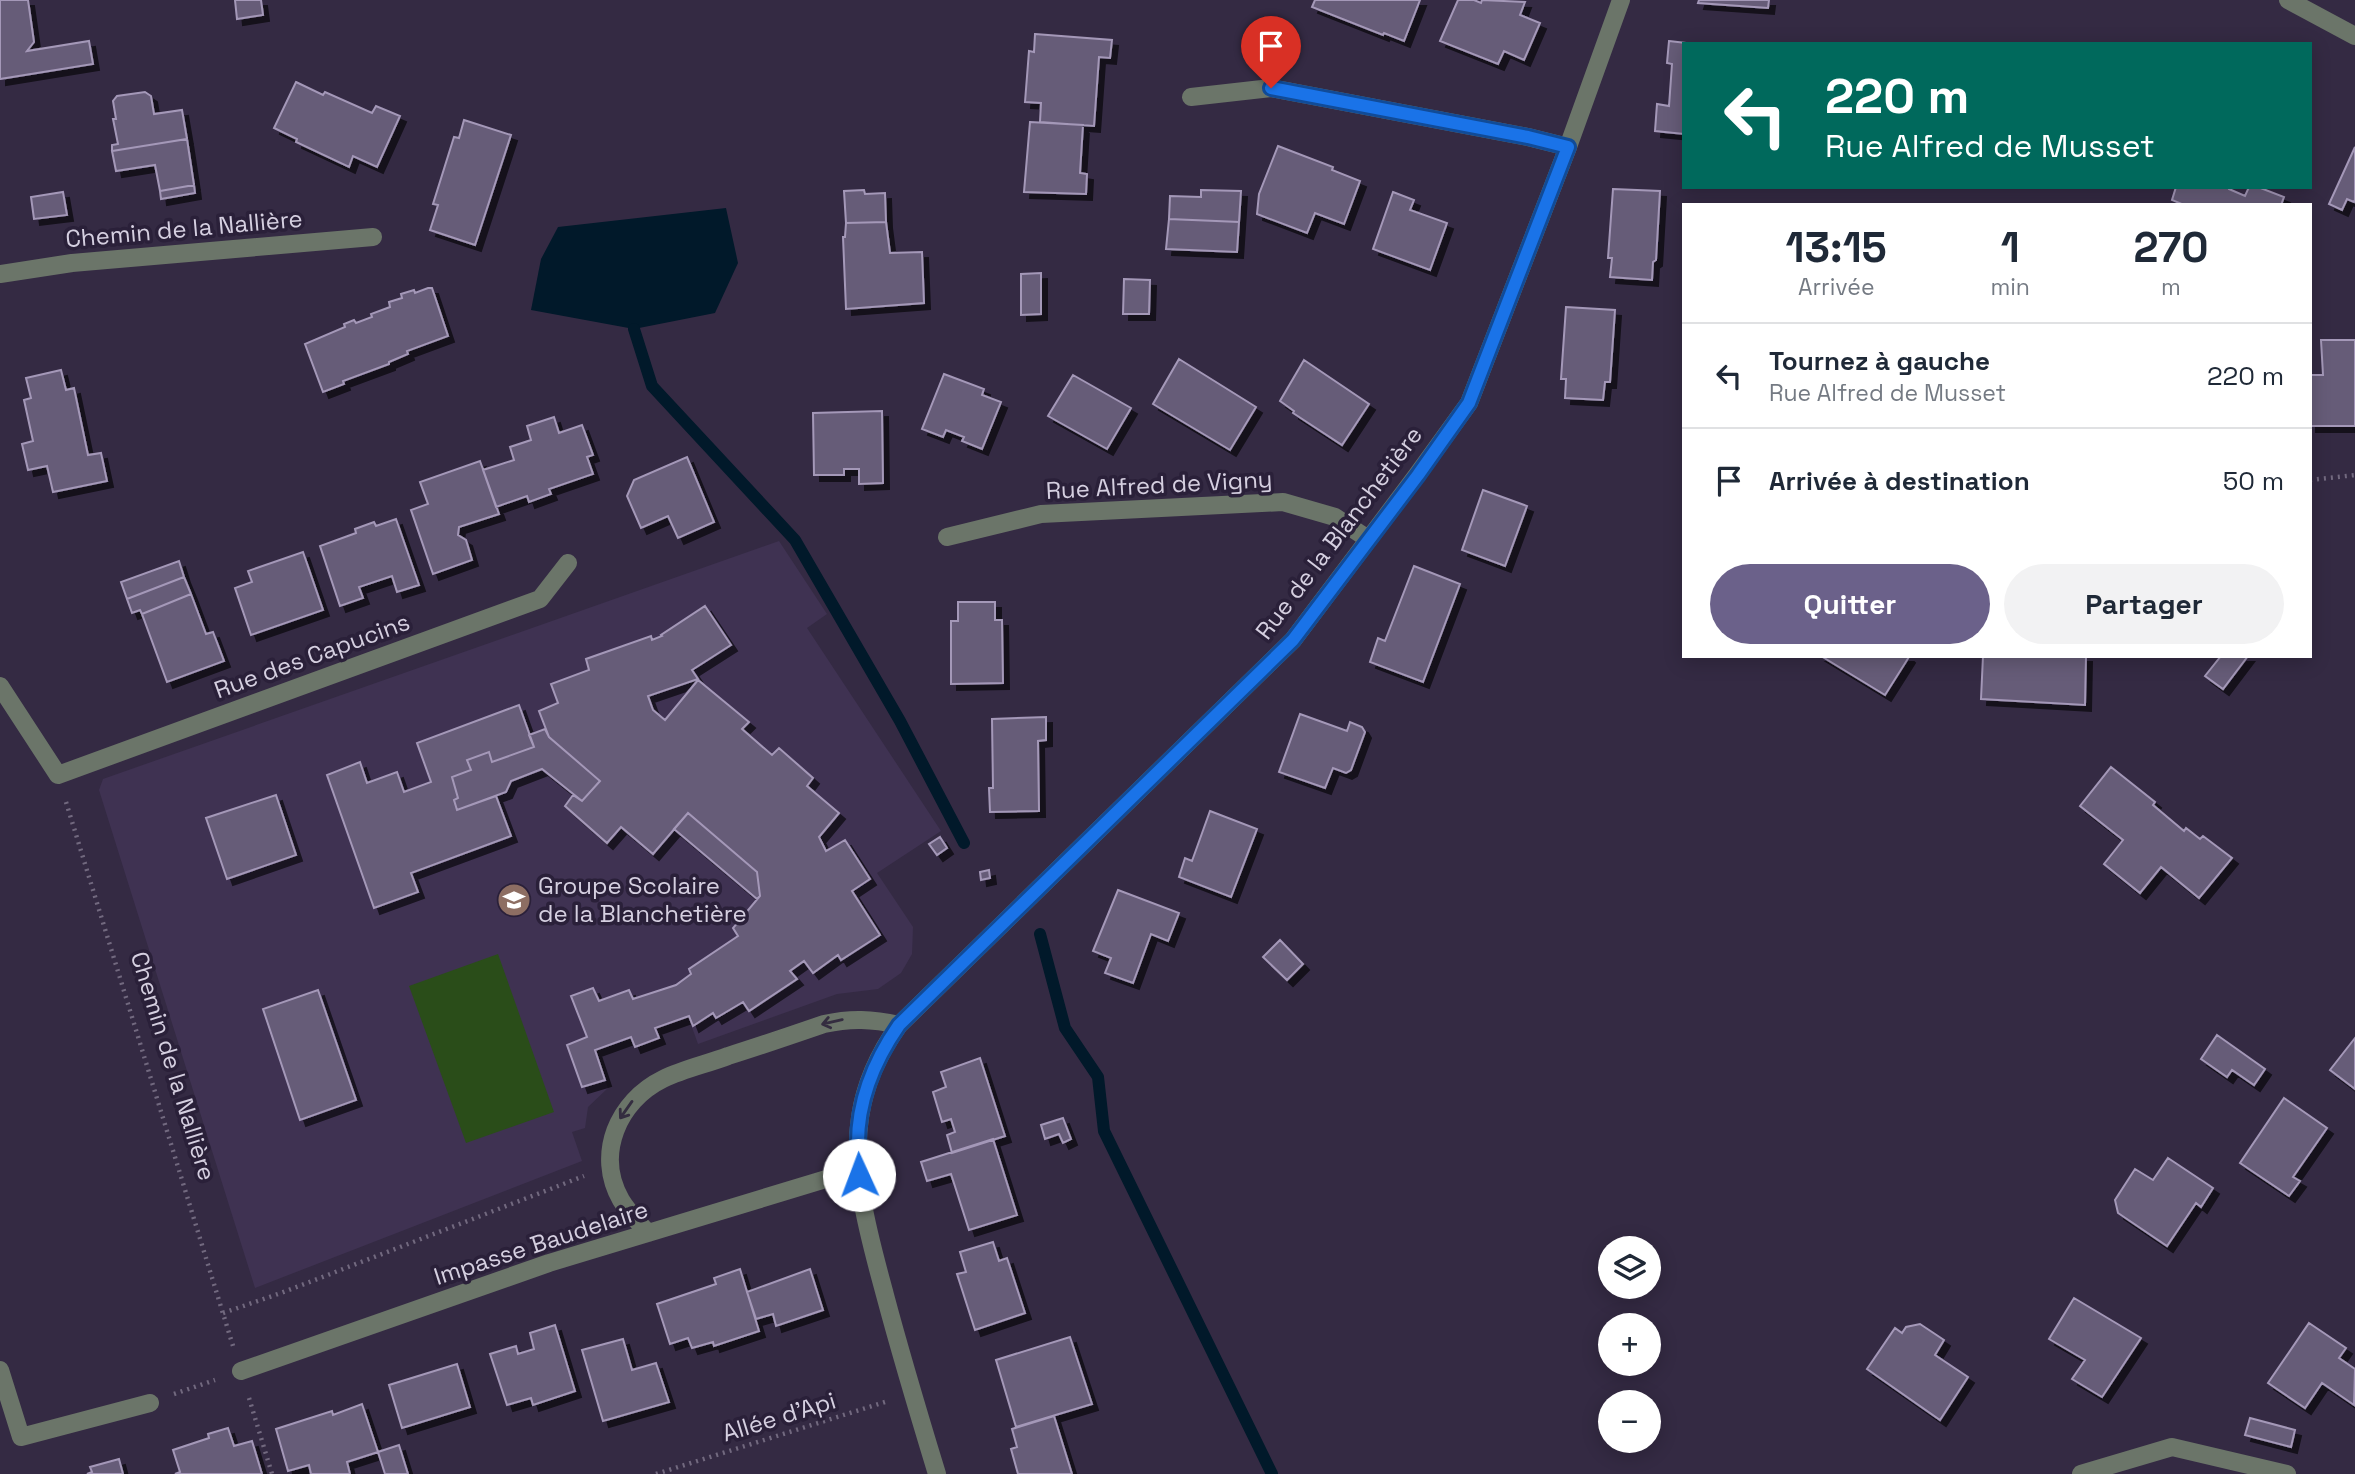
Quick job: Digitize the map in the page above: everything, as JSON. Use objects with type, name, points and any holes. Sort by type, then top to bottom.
[{"type":"street","name":"Rue de la Blanchetière","points":[[937,1474],[871,1244],[859,1172],[858,1147],[864,1095],[883,1047],[899,1025],[1293,640],[1469,403],[1568,147],[1621,0]]},
{"type":"street","points":[[2288,0],[2355,36]]},
{"type":"street","points":[[1191,97],[1271,88],[1568,147]]},
{"type":"street","name":"Chemin de la Nallière","points":[[0,274],[72,263],[373,237]]},
{"type":"street","name":"Rue Alfred de Vigny","points":[[947,537],[1041,514],[1283,502],[1335,517],[1368,539]]},
{"type":"street","name":"Rue des Capucins","points":[[58,775],[540,599],[568,563]]},
{"type":"street","points":[[0,686],[58,775]]},
{"type":"street","points":[[648,1233],[621,1201],[613,1183],[610,1165],[611,1145],[622,1114],[633,1100],[662,1079],[824,1024],[850,1018],[874,1019],[899,1025]]},
{"type":"street","name":"Impasse Baudelaire","points":[[241,1371],[549,1263],[859,1172]]},
{"type":"street","points":[[0,1370],[20,1437],[150,1403]]},
{"type":"street","points":[[2081,1474],[2172,1447],[2287,1474]]},
{"type":"path","points":[[2312,480],[2355,475]]},
{"type":"path","name":"Chemin de la Nallière","points":[[58,775],[272,1474]]},
{"type":"path","points":[[223,1312],[281,1293],[610,1165]]},
{"type":"path","points":[[150,1403],[241,1371]]},
{"type":"path","name":"Allée d'Api","points":[[656,1474],[912,1394]]},
{"type":"shaded area","name":"Groupe Scolaire de la Blanchetière","points":[[779,541],[827,614],[807,628],[941,831],[877,873],[913,927],[912,954],[901,973],[878,989],[837,994],[698,1044],[688,1016],[655,1028],[659,1038],[635,1047],[631,1037],[595,1050],[608,1088],[588,1107],[585,1128],[572,1132],[582,1161],[255,1288],[99,790],[103,779]]},
{"type":"green space","points":[[498,954],[554,1112],[466,1143],[409,986]]},
{"type":"water","points":[[726,208],[738,263],[715,313],[634,329],[531,310],[541,259],[558,227]]},
{"type":"building","points":[[0,0],[28,0],[34,42],[27,51],[89,41],[93,64],[0,79]]},
{"type":"building","points":[[235,0],[261,0],[263,15],[237,19]]},
{"type":"building","points":[[1315,0],[1420,0],[1404,41],[1312,7]]},
{"type":"building","points":[[1458,0],[1481,3],[1482,0],[1525,2],[1520,15],[1540,23],[1524,60],[1504,51],[1498,64],[1440,41]]},
{"type":"building","points":[[1699,0],[1769,0],[1768,8],[1698,3]]},
{"type":"building","points":[[1035,34],[1112,40],[1110,58],[1099,57],[1094,126],[1040,122],[1041,103],[1025,102],[1029,51],[1034,52]]},
{"type":"building","points":[[1669,41],[1682,42],[1682,134],[1655,131],[1657,104],[1669,106],[1672,64],[1667,63]]},
{"type":"building","points":[[296,82],[372,113],[376,106],[400,116],[377,167],[353,156],[349,167],[296,142],[297,139],[274,128]]},
{"type":"building","points":[[145,92],[151,96],[154,114],[182,110],[187,139],[112,151],[112,145],[118,144],[113,101],[117,96]]},
{"type":"building","points":[[464,120],[511,135],[475,245],[430,230],[438,205],[433,204],[454,137],[459,138]]},
{"type":"building","points":[[1030,122],[1083,125],[1080,173],[1087,174],[1086,194],[1024,192]]},
{"type":"building","points":[[187,139],[194,185],[160,191],[155,165],[116,171],[112,151]]},
{"type":"building","points":[[1278,146],[1333,167],[1332,170],[1360,181],[1344,224],[1315,213],[1307,233],[1257,214],[1259,194]]},
{"type":"building","points":[[2355,147],[2355,200],[2354,202],[2347,199],[2342,210],[2329,204]]},
{"type":"building","points":[[194,185],[195,193],[161,199],[160,191]]},
{"type":"building","points":[[1613,189],[1660,191],[1656,260],[1653,262],[1652,280],[1610,277],[1612,258],[1608,258]]},
{"type":"building","points":[[2175,189],[2229,189],[2245,196],[2248,189],[2263,189],[2284,197],[2282,203],[2179,203],[2172,200]]},
{"type":"building","points":[[864,190],[865,194],[885,193],[886,222],[846,223],[844,191]]},
{"type":"building","points":[[1201,190],[1241,191],[1239,222],[1169,219],[1170,196],[1201,197]]},
{"type":"building","points":[[63,192],[67,215],[34,219],[31,197]]},
{"type":"building","points":[[1393,192],[1414,200],[1410,210],[1447,223],[1430,270],[1373,249]]},
{"type":"building","points":[[1169,219],[1239,222],[1237,252],[1166,249]]},
{"type":"building","points":[[886,222],[890,253],[922,252],[924,303],[846,309],[843,237],[846,223]]},
{"type":"building","points":[[1041,273],[1041,314],[1021,315],[1021,274]]},
{"type":"building","points":[[1124,279],[1150,280],[1149,314],[1123,314]]},
{"type":"building","points":[[432,288],[448,336],[407,351],[408,354],[389,364],[343,381],[344,384],[323,392],[305,344],[345,327],[344,324],[372,317],[371,314],[390,307],[389,302],[402,298],[401,294]]},
{"type":"building","points":[[1566,307],[1615,310],[1610,382],[1605,382],[1603,400],[1565,398],[1566,379],[1561,379]]},
{"type":"building","points":[[2321,340],[2355,340],[2355,426],[2312,426],[2312,375],[2323,375]]},
{"type":"building","points":[[1179,359],[1256,407],[1230,450],[1153,404]]},
{"type":"building","points":[[1304,360],[1369,404],[1342,445],[1293,413],[1294,411],[1280,401]]},
{"type":"building","points":[[61,370],[66,390],[74,388],[88,455],[101,453],[107,481],[53,492],[47,466],[28,470],[22,444],[33,441],[24,400],[31,398],[26,378]]},
{"type":"building","points":[[944,374],[984,389],[982,395],[1001,402],[982,449],[962,441],[964,437],[946,430],[943,437],[922,429]]},
{"type":"building","points":[[1073,375],[1131,408],[1107,449],[1048,416]]},
{"type":"building","points":[[882,411],[883,483],[859,484],[859,469],[844,469],[844,475],[814,475],[813,413]]},
{"type":"building","points":[[554,417],[559,433],[582,425],[593,455],[587,457],[593,474],[549,489],[551,494],[529,502],[527,496],[496,507],[483,470],[514,460],[510,447],[531,440],[527,426]]},
{"type":"building","points":[[687,457],[714,522],[678,538],[668,516],[641,528],[627,496],[634,480]]},
{"type":"building","points":[[480,461],[499,514],[459,527],[458,535],[466,540],[472,560],[433,574],[411,510],[428,504],[420,482]]},
{"type":"building","points":[[1483,490],[1527,506],[1505,566],[1462,550]]},
{"type":"building","points":[[396,519],[419,585],[397,592],[392,576],[359,587],[363,598],[340,606],[320,546],[356,533],[355,529],[374,522],[376,526]]},
{"type":"building","points":[[303,552],[323,610],[251,635],[235,588],[252,582],[248,571]]},
{"type":"building","points":[[179,561],[184,577],[127,599],[121,582]]},
{"type":"building","points":[[1414,566],[1460,584],[1423,682],[1370,662],[1378,638],[1385,641]]},
{"type":"building","points":[[184,577],[191,594],[142,614],[140,610],[132,613],[127,599]]},
{"type":"building","points":[[191,594],[206,634],[213,632],[224,661],[167,682],[142,614]]},
{"type":"building","points":[[958,602],[995,602],[995,620],[1002,620],[1003,683],[951,684],[951,621],[958,621]]},
{"type":"building","points":[[705,606],[731,645],[692,670],[698,679],[648,696],[653,710],[665,720],[698,680],[749,722],[742,729],[772,755],[779,748],[813,778],[807,786],[839,813],[819,837],[826,851],[845,840],[870,879],[852,891],[880,935],[841,960],[838,955],[813,973],[804,961],[790,971],[797,979],[749,1011],[743,1002],[716,1018],[713,1013],[693,1026],[689,1016],[655,1028],[659,1038],[635,1047],[631,1037],[595,1050],[605,1080],[582,1087],[567,1045],[587,1037],[571,996],[593,988],[599,1001],[629,990],[633,999],[676,985],[691,974],[689,969],[738,936],[733,928],[760,896],[757,872],[688,813],[653,854],[621,827],[607,843],[565,806],[573,795],[582,801],[600,781],[549,737],[539,711],[558,703],[551,684],[589,670],[586,659],[651,636],[652,640],[662,636]]},
{"type":"building","points":[[1824,658],[1908,658],[1885,695]]},
{"type":"building","points":[[1983,658],[2086,658],[2085,705],[1981,699]]},
{"type":"building","points":[[2219,658],[2246,658],[2223,689],[2205,676]]},
{"type":"building","points":[[519,705],[534,747],[492,762],[489,752],[467,760],[471,770],[452,777],[458,798],[454,800],[457,810],[496,796],[511,836],[411,873],[418,892],[374,908],[327,775],[360,762],[367,783],[397,772],[404,792],[431,782],[417,743]]},
{"type":"building","points":[[1300,714],[1347,731],[1350,722],[1362,727],[1365,732],[1351,770],[1346,773],[1333,768],[1325,788],[1279,772]]},
{"type":"building","points":[[1046,717],[1046,740],[1038,741],[1039,811],[990,812],[989,788],[993,788],[992,719]]},
{"type":"building","points":[[545,729],[549,737],[600,781],[582,801],[542,769],[511,781],[506,792],[457,810],[454,800],[458,798],[452,777],[471,770],[467,760],[489,752],[492,762],[534,747],[529,735]]},
{"type":"building","points":[[2111,767],[2155,802],[2153,805],[2184,831],[2186,828],[2200,839],[2203,836],[2232,858],[2199,898],[2161,867],[2140,893],[2104,864],[2123,840],[2080,806]]},
{"type":"building","points":[[276,795],[296,855],[227,879],[206,818]]},
{"type":"building","points":[[1210,811],[1257,829],[1231,897],[1179,877],[1185,858],[1192,861]]},
{"type":"building","points":[[688,813],[757,872],[760,896],[757,899],[674,829]]},
{"type":"building","points":[[940,837],[947,848],[937,855],[929,844]]},
{"type":"building","points":[[989,870],[990,878],[981,880],[980,872]]},
{"type":"building","points":[[1118,890],[1179,913],[1168,941],[1151,934],[1133,983],[1105,973],[1111,958],[1093,951]]},
{"type":"building","points":[[1280,940],[1303,964],[1287,980],[1263,957]]},
{"type":"building","points":[[318,990],[356,1100],[300,1120],[263,1009]]},
{"type":"building","points":[[2217,1035],[2265,1069],[2254,1085],[2232,1070],[2227,1077],[2201,1059]]},
{"type":"building","points":[[2355,1038],[2355,1089],[2330,1070]]},
{"type":"building","points":[[980,1058],[1005,1136],[952,1153],[947,1135],[955,1132],[951,1119],[942,1122],[933,1092],[946,1087],[941,1072]]},
{"type":"building","points":[[2284,1098],[2327,1128],[2293,1177],[2300,1181],[2289,1196],[2240,1163]]},
{"type":"building","points":[[1063,1118],[1071,1139],[1063,1143],[1059,1134],[1045,1139],[1041,1125]]},
{"type":"building","points":[[993,1139],[1017,1215],[969,1230],[951,1174],[927,1181],[921,1162]]},
{"type":"building","points":[[2168,1158],[2213,1188],[2201,1207],[2196,1203],[2167,1246],[2118,1213],[2115,1200],[2135,1169],[2153,1180]]},
{"type":"building","points":[[993,1242],[999,1261],[1007,1258],[1025,1313],[975,1330],[957,1274],[966,1272],[960,1252]]},
{"type":"building","points":[[740,1269],[759,1331],[714,1346],[713,1342],[692,1348],[688,1338],[670,1344],[657,1304],[716,1284],[714,1278]]},
{"type":"building","points":[[810,1269],[823,1310],[776,1326],[773,1314],[756,1319],[747,1292]]},
{"type":"building","points":[[2074,1298],[2141,1338],[2102,1397],[2072,1379],[2085,1360],[2049,1339]]},
{"type":"building","points":[[2309,1323],[2346,1348],[2339,1358],[2355,1369],[2354,1405],[2322,1383],[2305,1408],[2268,1383]]},
{"type":"building","points":[[1920,1324],[1944,1340],[1935,1355],[1968,1377],[1940,1420],[1867,1369],[1895,1328],[1902,1333],[1906,1327]]},
{"type":"building","points":[[555,1325],[575,1391],[533,1405],[531,1398],[507,1405],[490,1354],[516,1346],[518,1354],[534,1349],[530,1333]]},
{"type":"building","points":[[1070,1337],[1092,1404],[1016,1427],[996,1360]]},
{"type":"building","points":[[623,1339],[632,1370],[656,1363],[669,1402],[603,1421],[582,1350]]},
{"type":"building","points":[[457,1364],[470,1407],[402,1428],[389,1385]]},
{"type":"building","points":[[362,1404],[378,1452],[347,1462],[350,1474],[311,1474],[309,1465],[288,1471],[276,1429],[332,1411],[333,1415]]},
{"type":"building","points":[[1054,1416],[1072,1474],[1018,1474],[1011,1449],[1017,1447],[1012,1429]]},
{"type":"building","points":[[2250,1418],[2295,1430],[2291,1447],[2245,1435]]},
{"type":"building","points":[[228,1428],[234,1446],[252,1441],[262,1474],[175,1474],[180,1472],[173,1450],[209,1438],[208,1434]]},
{"type":"building","points":[[399,1445],[408,1474],[385,1474],[378,1452]]},
{"type":"building","points":[[119,1459],[123,1474],[87,1474],[92,1472],[90,1467]]},
{"type":"waterway","points":[[634,329],[652,386],[795,540],[900,721],[964,843]]},
{"type":"waterway","points":[[1040,934],[1065,1028],[1098,1077],[1104,1131],[1272,1474]]},
{"type":"place","name":"Groupe Scolaire de la Blanchetière","points":[[514,900]]},
{"type":"route","points":[[859,1175],[859,1119],[864,1095],[883,1047],[899,1025],[1293,640],[1469,403],[1568,147],[1271,88]]}]
